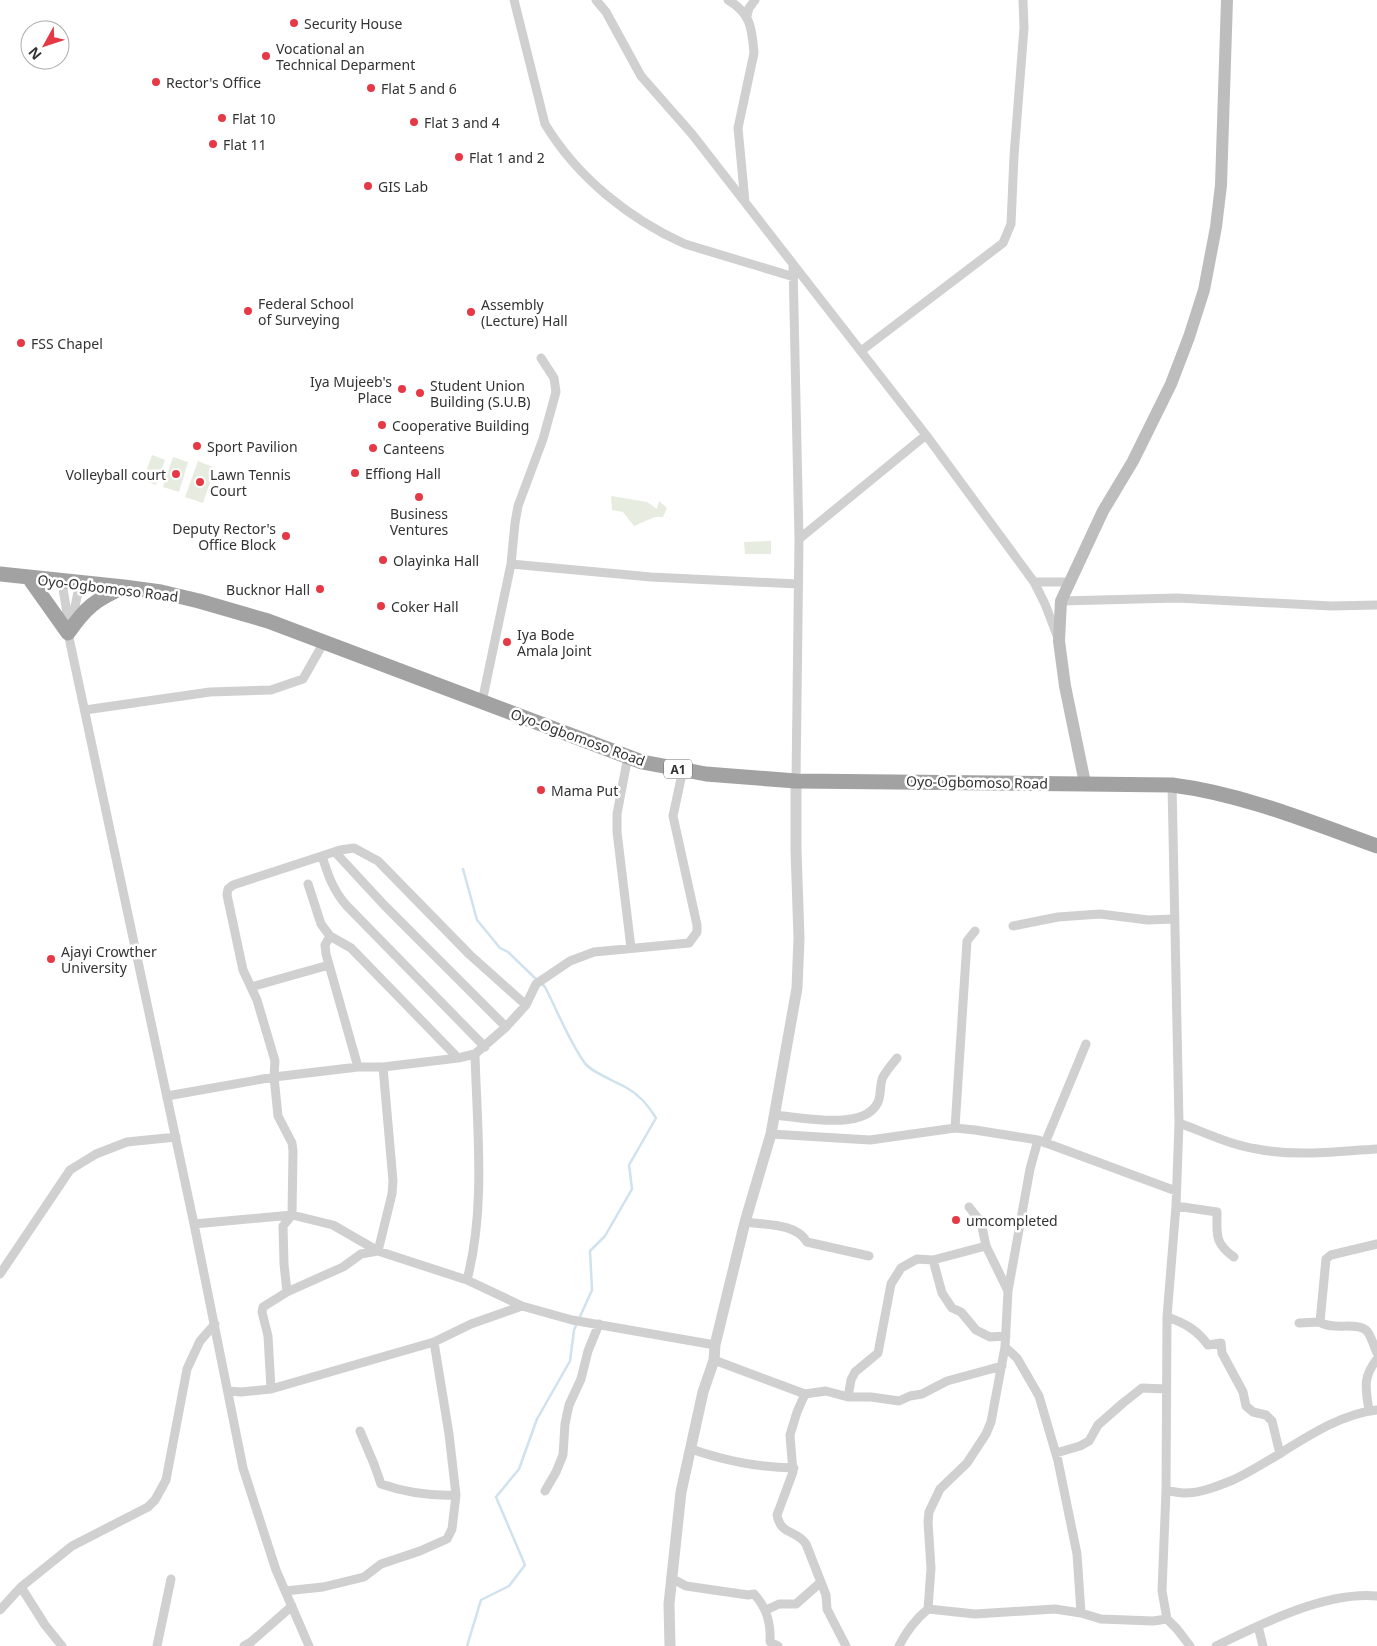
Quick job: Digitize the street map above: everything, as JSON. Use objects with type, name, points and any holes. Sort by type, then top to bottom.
[{"type":"highway","name":"Oyo-Ogbomoso Road","points":[[0,574],[161,592],[268,621],[642,762],[706,774],[796,781],[1172,785],[1226,795],[1294,816],[1377,846]]},
{"type":"highway","points":[[29,578],[68,626],[99,598],[124,587]]},
{"type":"main road","points":[[1085,784],[1065,686],[1059,641],[1061,601],[1103,512],[1133,461],[1171,384],[1204,290],[1216,227],[1220,185],[1227,0]]},
{"type":"street","points":[[514,0],[545,124],[553,137],[584,174],[608,196],[642,222],[668,237],[685,244],[794,277]]},
{"type":"street","points":[[596,0],[606,12],[641,76],[692,134],[861,351],[926,435],[1034,582],[1045,604],[1059,641]]},
{"type":"street","points":[[746,16],[753,0]]},
{"type":"street","points":[[731,2],[753,0]]},
{"type":"street","points":[[861,351],[1003,243],[1008,234],[1011,224],[1014,156],[1024,28],[1023,0]]},
{"type":"street","points":[[731,2],[746,16],[750,23],[754,53],[739,121],[745,202]]},
{"type":"street","points":[[670,1646],[669,1604],[681,1492],[703,1392],[714,1360],[715,1345],[745,1222],[771,1134],[797,988],[799,938],[796,781],[799,539],[793,264]]},
{"type":"street","points":[[482,702],[511,564],[518,506],[543,439],[556,392],[554,378],[541,358]]},
{"type":"street","points":[[799,539],[926,435]]},
{"type":"street","points":[[511,564],[650,577],[798,584]]},
{"type":"street","points":[[62,581],[68,626],[85,710],[244,1468],[276,1570],[309,1646]]},
{"type":"street","points":[[68,626],[74,612],[80,582]]},
{"type":"street","points":[[1034,582],[1069,582]]},
{"type":"street","points":[[1061,601],[1177,598],[1331,606],[1377,605]]},
{"type":"street","points":[[85,710],[210,692],[272,690],[303,679],[324,642]]},
{"type":"street","points":[[628,756],[617,814],[617,832],[631,948]]},
{"type":"street","points":[[167,1096],[274,1077],[358,1067],[383,1067],[458,1058],[475,1054],[506,1027],[526,1005],[536,984],[570,961],[594,952],[689,942],[697,932],[697,925],[672,816],[683,770]]},
{"type":"street","points":[[1172,785],[1179,1123],[1176,1206],[1167,1317],[1166,1491],[1162,1591],[1167,1619],[1177,1628],[1190,1646]]},
{"type":"street","points":[[287,1292],[283,1226],[292,1215],[294,1151],[292,1143],[278,1116],[274,1077],[275,1061],[257,1000],[243,970],[227,895],[228,889],[233,885],[322,856],[354,848],[378,862],[470,955],[526,1005]]},
{"type":"street","points":[[335,852],[385,906],[506,1027]]},
{"type":"street","points":[[322,856],[331,883],[341,900],[485,1047]]},
{"type":"street","points":[[308,884],[322,924],[330,936],[351,948],[458,1058]]},
{"type":"street","points":[[1013,926],[1058,917],[1091,915],[1148,920],[1174,919]]},
{"type":"street","points":[[955,1128],[967,941],[975,931]]},
{"type":"street","points":[[330,936],[325,945],[329,965],[358,1067]]},
{"type":"street","points":[[251,987],[329,965]]},
{"type":"street","points":[[899,1646],[905,1634],[928,1609],[931,1568],[929,1512],[940,1489],[966,1463],[986,1434],[991,1422],[1005,1347],[1008,1291],[1030,1169],[1086,1044]]},
{"type":"street","points":[[467,1280],[477,1228],[478,1166],[475,1054]]},
{"type":"street","points":[[774,1115],[820,1120],[864,1116],[874,1110],[879,1101],[883,1077],[897,1058]]},
{"type":"street","points":[[378,1251],[392,1194],[393,1182],[383,1067]]},
{"type":"street","points":[[1179,1123],[1241,1146],[1258,1150],[1300,1152],[1377,1149]]},
{"type":"street","points":[[771,1134],[870,1140],[955,1128],[1042,1142],[1176,1191]]},
{"type":"street","points":[[0,1274],[70,1170],[96,1154],[122,1144],[176,1137]]},
{"type":"street","points":[[1176,1206],[1217,1212],[1216,1237],[1222,1249],[1234,1256]]},
{"type":"street","points":[[969,1207],[981,1222],[986,1246],[1008,1291]]},
{"type":"street","points":[[194,1224],[292,1215],[334,1225],[378,1251],[467,1280],[522,1306],[572,1320],[715,1345]]},
{"type":"street","points":[[745,1222],[797,1231],[807,1242],[869,1256]]},
{"type":"street","points":[[1320,1322],[1326,1259],[1331,1254],[1377,1244]]},
{"type":"street","points":[[848,1397],[851,1380],[855,1372],[878,1353],[893,1279],[901,1268],[916,1259],[934,1260],[986,1246]]},
{"type":"street","points":[[271,1389],[268,1336],[262,1310],[287,1292],[343,1267],[361,1254],[378,1251]]},
{"type":"street","points":[[934,1260],[942,1293],[952,1308],[961,1312],[976,1330],[990,1338],[1006,1336]]},
{"type":"street","points":[[228,1391],[241,1392],[271,1389],[434,1342],[471,1324],[522,1306]]},
{"type":"street","points":[[1167,1317],[1184,1323],[1203,1338],[1208,1345],[1221,1344],[1222,1353],[1243,1392],[1246,1406],[1253,1412],[1266,1415],[1272,1421],[1280,1454]]},
{"type":"street","points":[[1299,1323],[1320,1322],[1324,1325],[1360,1327],[1365,1329],[1377,1353]]},
{"type":"street","points":[[0,1610],[21,1586],[72,1546],[148,1507],[155,1500],[166,1480],[187,1368],[200,1341],[215,1324]]},
{"type":"street","points":[[545,1491],[563,1455],[570,1405],[581,1379],[588,1351],[599,1324]]},
{"type":"street","points":[[285,1591],[323,1587],[364,1577],[381,1564],[420,1551],[447,1539],[452,1529],[456,1495],[449,1434],[434,1342]]},
{"type":"street","points":[[1005,1347],[1017,1358],[1039,1396],[1056,1453],[1077,1554],[1081,1613]]},
{"type":"street","points":[[1166,1491],[1186,1493],[1216,1487],[1245,1474],[1338,1420],[1373,1411],[1365,1383],[1377,1359]]},
{"type":"street","points":[[714,1360],[805,1394],[826,1391],[848,1397],[898,1400],[922,1394],[947,1381],[1002,1366]]},
{"type":"street","points":[[1056,1453],[1080,1446],[1089,1441],[1098,1425],[1142,1388],[1166,1389]]},
{"type":"street","points":[[805,1394],[796,1412],[790,1435],[794,1468],[777,1515],[779,1522],[786,1531],[796,1534],[802,1539],[826,1595],[827,1609],[846,1646]]},
{"type":"street","points":[[360,1431],[381,1484],[410,1493],[431,1496],[456,1495]]},
{"type":"street","points":[[691,1449],[748,1465],[794,1468]]},
{"type":"street","points":[[671,1578],[686,1586],[748,1596],[754,1594],[762,1602],[767,1612],[770,1642],[778,1646]]},
{"type":"street","points":[[157,1646],[171,1580]]},
{"type":"street","points":[[766,1610],[779,1604],[796,1604],[821,1582]]},
{"type":"street","points":[[21,1586],[45,1625],[62,1646]]},
{"type":"street","points":[[1216,1646],[1278,1616],[1345,1597],[1377,1596]]},
{"type":"street","points":[[244,1646],[292,1606]]},
{"type":"street","points":[[928,1609],[975,1614],[1055,1610],[1081,1613],[1101,1620],[1146,1621],[1167,1619]]},
{"type":"street","points":[[1258,1626],[1263,1646]]},
{"type":"shaded area","points":[[152,455],[165,460],[156,485],[143,480]]},
{"type":"shaded area","name":"Volleyball court","points":[[173,457],[188,462],[179,492],[163,487]]},
{"type":"shaded area","name":"Lawn Tennis Court","points":[[198,461],[215,468],[203,503],[185,497]]},
{"type":"shaded area","points":[[611,496],[647,502],[657,509],[659,501],[667,508],[663,517],[655,517],[634,526],[623,512],[612,510]]},
{"type":"shaded area","points":[[771,541],[771,554],[745,554],[744,542]]},
{"type":"waterway","points":[[463,869],[477,920],[500,948],[508,952],[537,980]]},
{"type":"waterway","points":[[467,1646],[481,1600],[509,1586],[525,1565],[496,1497],[519,1469],[537,1419],[570,1361],[574,1330],[592,1290],[590,1251],[605,1236],[632,1189],[629,1165],[656,1118],[640,1097],[587,1066],[573,1044],[545,987],[541,983]]},
{"type":"place","name":"Security House","points":[[294,23]]},
{"type":"place","name":"Vocational an Technical Deparment","points":[[266,56]]},
{"type":"place","name":"Rector's Office","points":[[156,82]]},
{"type":"place","name":"Flat 5 and 6","points":[[371,88]]},
{"type":"place","name":"Flat 10","points":[[222,118]]},
{"type":"place","name":"Flat 3 and 4","points":[[414,122]]},
{"type":"place","name":"Flat 11","points":[[213,144]]},
{"type":"place","name":"Flat 1 and 2","points":[[459,157]]},
{"type":"place","name":"GIS Lab","points":[[368,186]]},
{"type":"place","name":"Federal School of Surveying","points":[[248,311]]},
{"type":"place","name":"Assembly (Lecture) Hall","points":[[471,312]]},
{"type":"place","name":"FSS Chapel","points":[[21,343]]},
{"type":"place","name":"Iya Mujeeb's Place","points":[[402,389]]},
{"type":"place","name":"Student Union Building (S.U.B)","points":[[420,393]]},
{"type":"place","name":"Cooperative Building","points":[[382,425]]},
{"type":"place","name":"Sport Pavilion","points":[[197,446]]},
{"type":"place","name":"Canteens","points":[[373,448]]},
{"type":"place","name":"Effiong Hall","points":[[355,473]]},
{"type":"place","name":"Volleyball court","points":[[176,474]]},
{"type":"place","name":"Lawn Tennis Court","points":[[200,482]]},
{"type":"place","name":"Business Ventures","points":[[419,497]]},
{"type":"place","name":"Deputy Rector's Office Block","points":[[286,536]]},
{"type":"place","name":"Olayinka Hall","points":[[383,560]]},
{"type":"place","name":"Bucknor Hall","points":[[320,589]]},
{"type":"place","name":"Coker Hall","points":[[381,606]]},
{"type":"place","name":"Iya Bode Amala Joint","points":[[507,642]]},
{"type":"place","name":"Mama Put","points":[[541,790]]},
{"type":"place","name":"Ajayi Crowther University","points":[[51,959]]},
{"type":"place","name":"umcompleted","points":[[956,1220]]}]
